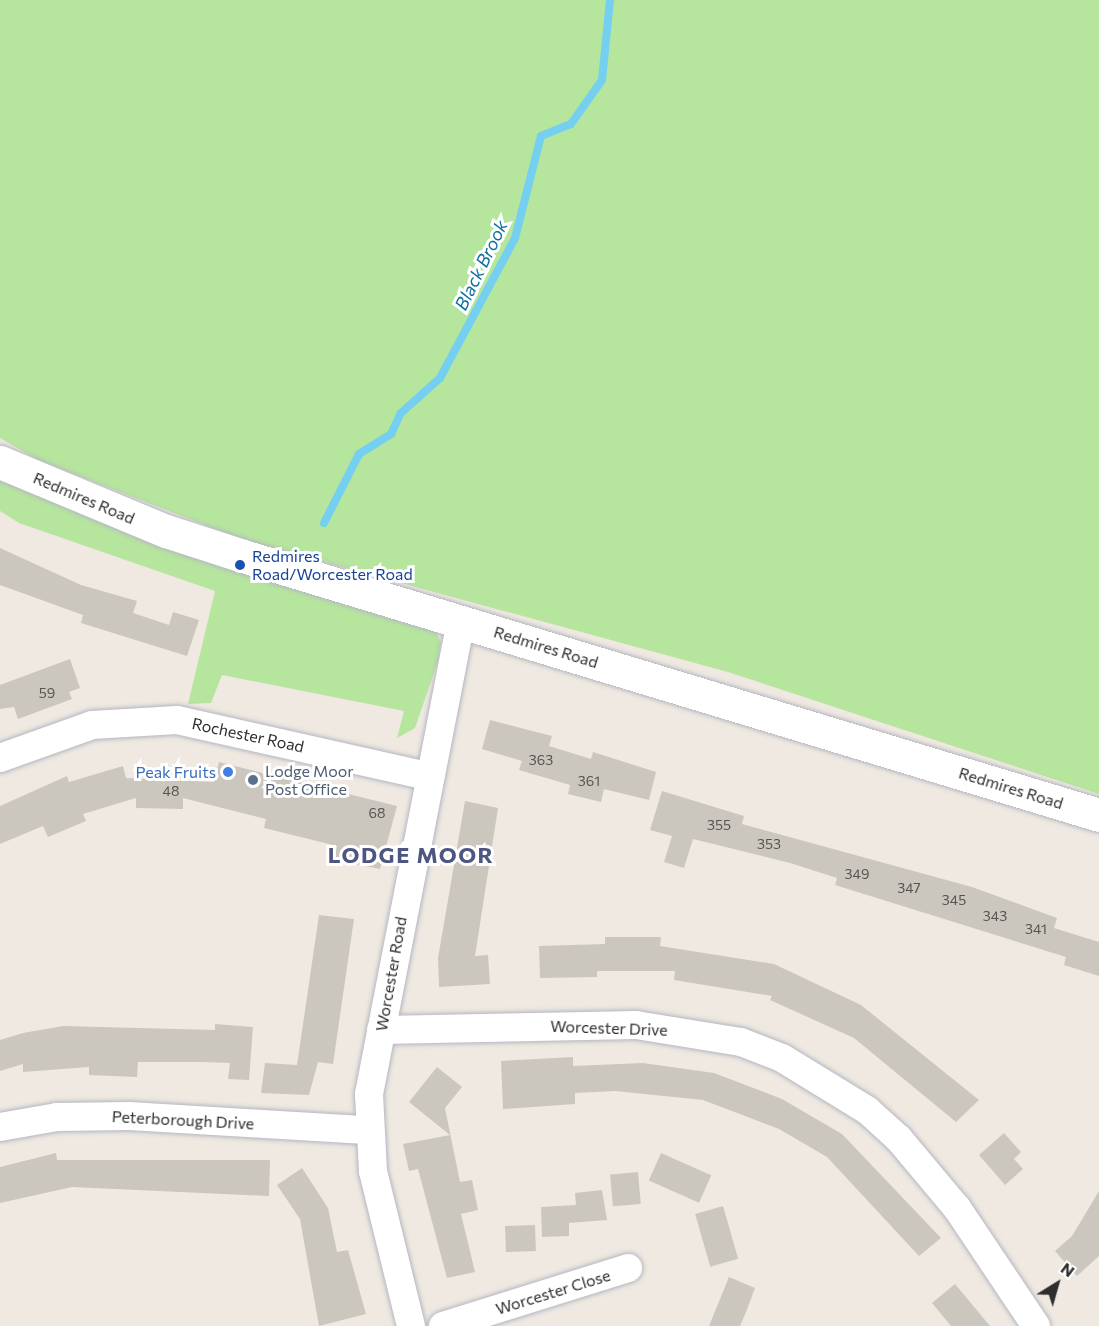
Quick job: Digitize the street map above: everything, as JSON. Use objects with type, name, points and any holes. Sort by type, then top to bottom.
[{"type":"street","name":"Redmires Road","points":[[0,462],[166,531],[1099,815]]},
{"type":"street","name":"Worcester Road","points":[[411,1326],[367,1130],[381,1030],[427,776],[461,622]]},
{"type":"street","name":"Rochester Road","points":[[0,758],[92,725],[177,720],[427,776]]},
{"type":"street","name":"Worcester Drive","points":[[381,1030],[636,1025],[741,1042],[782,1058],[867,1110],[899,1139],[957,1208],[1036,1326]]},
{"type":"street","name":"Peterborough Drive","points":[[0,1127],[57,1117],[129,1116],[367,1130]]},
{"type":"street","name":"Worcester Close","points":[[443,1326],[628,1268]]},
{"type":"green space","points":[[0,0],[1099,0],[1099,794],[728,672],[243,540],[38,460],[0,438]]},
{"type":"green space","points":[[0,462],[434,627],[441,642],[438,661],[415,728],[397,738],[404,711],[222,675],[211,703],[188,704],[215,591],[19,523],[0,511]]},
{"type":"building","points":[[0,548],[81,585],[137,601],[133,613],[169,625],[173,612],[199,620],[187,656],[81,623],[83,615],[0,585]]},
{"type":"building","points":[[70,659],[80,688],[69,692],[72,699],[18,719],[14,707],[0,709],[0,685]]},
{"type":"building","points":[[490,720],[552,736],[549,746],[591,759],[593,752],[656,772],[649,800],[604,789],[601,802],[568,794],[570,785],[519,770],[522,761],[482,749]]},
{"type":"building","points":[[219,762],[397,806],[380,869],[334,860],[337,846],[264,828],[266,819],[183,798],[183,809],[136,808],[136,798],[83,814],[86,821],[48,837],[43,826],[0,844],[0,806],[67,776],[69,782],[123,766],[126,778],[214,782]]},
{"type":"building","points":[[662,791],[744,816],[742,824],[972,887],[1057,918],[1054,928],[1099,942],[1099,976],[1064,965],[1066,957],[835,885],[837,878],[790,863],[693,839],[684,868],[664,862],[672,836],[650,830]]},
{"type":"building","points":[[465,801],[498,808],[475,956],[488,955],[490,984],[439,987],[438,958]]},
{"type":"building","points":[[319,915],[354,919],[333,1064],[318,1062],[309,1095],[261,1093],[265,1063],[297,1065]]},
{"type":"building","points":[[605,937],[661,937],[660,946],[774,964],[861,1005],[979,1100],[956,1122],[854,1038],[770,1000],[772,996],[674,980],[675,971],[597,971],[597,977],[540,978],[539,946],[605,944]]},
{"type":"building","points":[[215,1024],[253,1027],[249,1080],[228,1079],[230,1063],[138,1062],[137,1077],[89,1075],[89,1067],[23,1072],[23,1064],[0,1071],[0,1040],[23,1033],[63,1026],[215,1030]]},
{"type":"building","points":[[573,1057],[573,1066],[643,1063],[714,1073],[782,1099],[842,1134],[941,1238],[919,1256],[827,1157],[779,1129],[703,1100],[615,1091],[575,1093],[575,1104],[503,1109],[501,1061]]},
{"type":"building","points":[[437,1067],[462,1087],[445,1108],[460,1182],[472,1180],[478,1210],[461,1214],[475,1272],[447,1278],[418,1169],[409,1171],[403,1144],[450,1135],[409,1102]]},
{"type":"building","points":[[1004,1133],[1021,1152],[1014,1159],[1023,1169],[1005,1185],[979,1155]]},
{"type":"building","points":[[56,1153],[57,1160],[270,1160],[269,1196],[72,1187],[0,1203],[0,1167]]},
{"type":"building","points":[[661,1153],[711,1175],[699,1203],[649,1180]]},
{"type":"building","points":[[302,1168],[328,1208],[337,1252],[348,1250],[366,1314],[319,1326],[300,1219],[277,1185]]},
{"type":"building","points":[[638,1172],[641,1204],[613,1206],[610,1174]]},
{"type":"building","points":[[602,1190],[607,1220],[569,1223],[569,1236],[542,1237],[541,1207],[576,1205],[575,1193]]},
{"type":"building","points":[[1099,1191],[1099,1256],[1077,1276],[1055,1251],[1072,1236]]},
{"type":"building","points":[[723,1206],[738,1259],[710,1267],[695,1214]]},
{"type":"building","points":[[535,1225],[536,1251],[506,1252],[505,1226]]},
{"type":"building","points":[[729,1277],[755,1288],[746,1312],[740,1326],[709,1326]]},
{"type":"building","points":[[955,1284],[990,1326],[951,1326],[932,1303]]},
{"type":"waterway","name":"Black Brook","points":[[324,523],[359,454],[391,434],[401,413],[440,378],[515,238],[541,136],[571,124],[602,80],[610,0]]},
{"type":"place","name":"Redmires Road/Worcester Road","points":[[240,565]]},
{"type":"place","name":"Peak Fruits","points":[[228,772]]},
{"type":"place","name":"Lodge Moor Post Office","points":[[253,780]]},
{"type":"district","name":"LODGE MOOR","points":[[411,855]]}]
